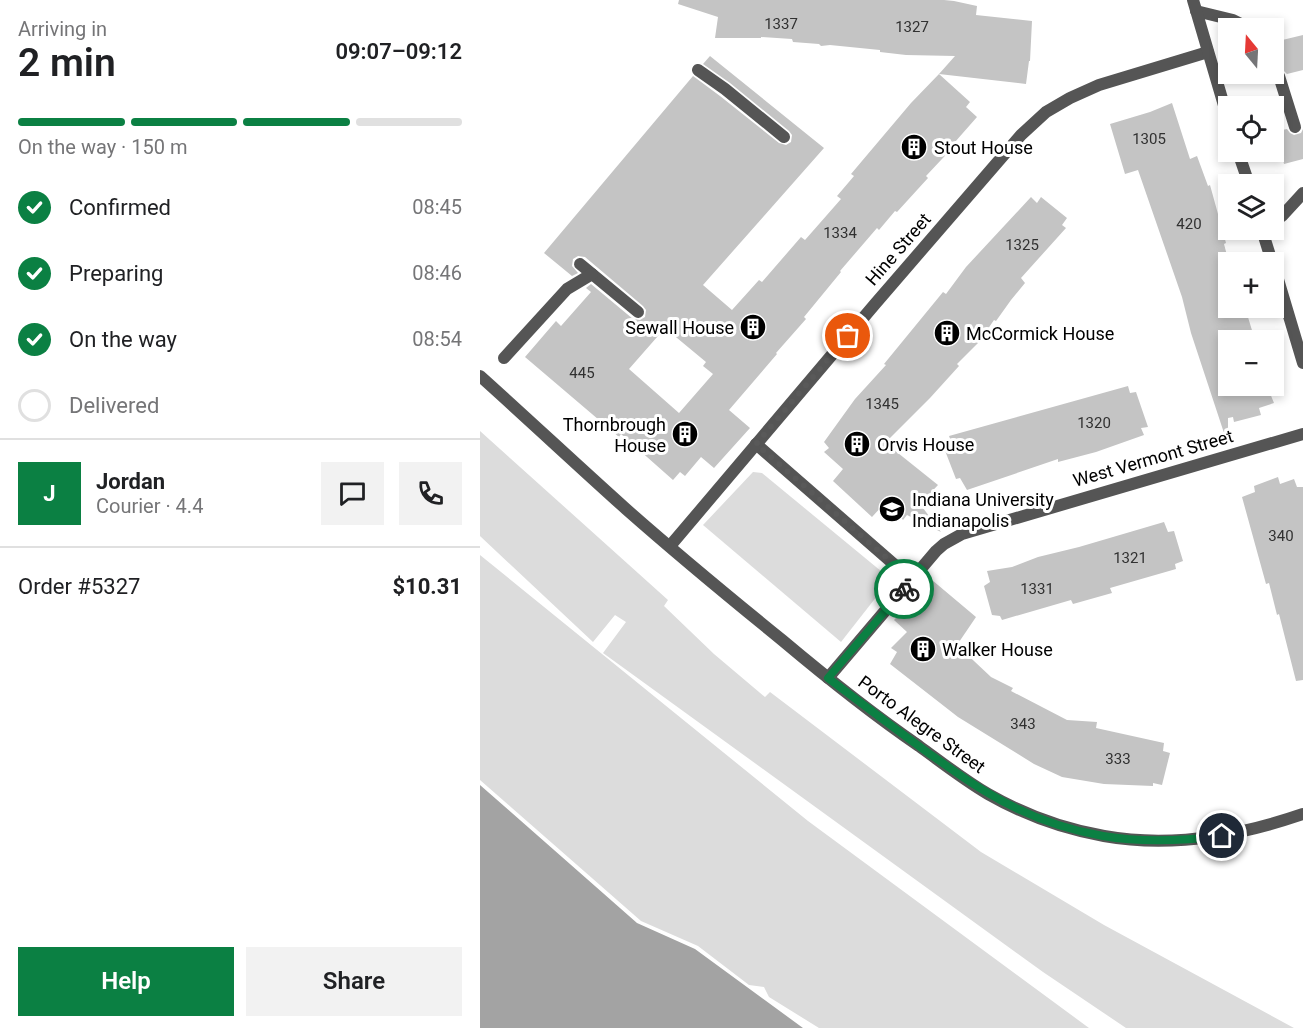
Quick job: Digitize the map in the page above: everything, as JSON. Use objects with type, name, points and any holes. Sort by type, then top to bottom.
[{"type":"street","points":[[1195,6],[1228,18]]},
{"type":"street","points":[[1195,6],[1221,96]]},
{"type":"street","name":"Hine Street","points":[[670,546],[875,304],[1035,121],[1057,105],[1099,86],[1208,51]]},
{"type":"street","points":[[698,70],[784,137]]},
{"type":"street","points":[[1282,84],[1295,127]]},
{"type":"street","points":[[1284,214],[1303,193]]},
{"type":"street","points":[[580,264],[638,312]]},
{"type":"street","points":[[504,358],[567,289],[592,274]]},
{"type":"street","points":[[1284,300],[1303,363]]},
{"type":"street","name":"Porto Alegre Street","points":[[480,376],[625,507],[828,678],[894,728],[987,793],[1029,815],[1076,830],[1130,840],[1185,840],[1222,836],[1303,814]]},
{"type":"street","name":"West Vermont Street","points":[[828,678],[936,551],[962,534],[1303,434]]},
{"type":"street","points":[[756,444],[912,580]]},
{"type":"shaded area","points":[[480,431],[668,600],[664,606],[714,654],[765,697],[770,692],[981,852],[1104,925],[1294,1028],[1126,1028],[1043,972],[603,653],[626,622],[615,615],[593,642],[480,536]]},
{"type":"shaded area","points":[[753,472],[762,473],[887,576],[888,582],[841,642],[703,525]]},
{"type":"shaded area","points":[[480,555],[808,821],[1089,1028],[819,1028],[769,997],[764,987],[749,985],[698,946],[641,921],[480,780]]},
{"type":"shaded area","points":[[480,785],[637,923],[695,949],[803,1028],[480,1028]]},
{"type":"building","points":[[679,0],[944,0],[977,6],[976,15],[1032,21],[1030,61],[1026,84],[939,74],[955,56],[906,55],[880,52],[880,50],[821,46],[793,42],[792,39],[715,38],[718,17],[678,4]]},
{"type":"building","points":[[1303,35],[1303,70],[1287,74],[1284,71],[1284,40]]},
{"type":"building","points":[[710,56],[824,148],[703,285],[732,310],[759,280],[762,282],[801,237],[805,240],[841,199],[837,196],[854,176],[851,174],[911,103],[939,74],[970,102],[966,107],[977,117],[955,142],[957,143],[926,176],[928,178],[879,230],[877,228],[840,271],[804,317],[806,319],[729,410],[750,428],[714,468],[701,457],[685,476],[680,472],[673,480],[621,434],[619,437],[525,357],[556,321],[561,326],[591,292],[586,288],[591,284],[633,319],[640,320],[645,317],[646,310],[643,306],[585,257],[578,256],[573,259],[572,266],[578,273],[572,276],[544,253],[693,76],[779,143],[786,145],[791,142],[792,135],[789,131],[703,64]],"holes":[[[665,328],[706,362],[703,366],[713,374],[679,413],[629,369]]]},
{"type":"building","points":[[1172,103],[1190,159],[1197,156],[1208,186],[1210,185],[1218,214],[1218,240],[1225,240],[1226,243],[1224,244],[1226,252],[1218,252],[1218,318],[1248,318],[1252,330],[1218,330],[1218,396],[1271,396],[1274,403],[1259,408],[1261,415],[1234,422],[1233,417],[1228,418],[1228,432],[1224,433],[1191,333],[1182,297],[1138,170],[1125,174],[1110,124]]},
{"type":"building","points":[[1287,129],[1294,135],[1301,133],[1303,129],[1303,159],[1284,164],[1284,130]]},
{"type":"building","points":[[1031,197],[1037,203],[1041,197],[1067,218],[1062,225],[1066,228],[1021,278],[1025,283],[979,342],[957,364],[959,366],[885,443],[889,446],[883,452],[893,449],[938,485],[920,504],[941,532],[907,515],[903,520],[898,514],[895,517],[883,505],[872,517],[833,481],[843,469],[824,452],[829,448],[824,442],[855,399],[886,365],[884,364],[943,292],[946,294],[966,267]]},
{"type":"building","points":[[1128,386],[1130,393],[1136,392],[1148,427],[1141,428],[1144,435],[1096,452],[1058,462],[1058,459],[967,490],[960,478],[956,479],[944,448],[952,444],[949,436]]},
{"type":"building","points":[[1278,477],[1280,484],[1294,479],[1297,487],[1303,487],[1303,680],[1296,681],[1279,614],[1277,615],[1269,583],[1266,584],[1242,497],[1255,492],[1254,486]]},
{"type":"building","points":[[1164,522],[1168,532],[1174,531],[1183,561],[1175,564],[1176,569],[1110,588],[1112,593],[1073,604],[1071,600],[1002,620],[1000,616],[992,615],[984,586],[990,582],[987,571],[1012,567],[1038,557]]},
{"type":"building","points":[[932,580],[976,617],[957,645],[991,677],[1013,688],[1011,691],[1067,720],[1097,722],[1096,728],[1164,743],[1163,751],[1170,753],[1162,785],[1153,783],[1153,786],[1104,784],[1062,777],[1034,764],[958,717],[890,664],[897,652],[891,648],[907,632],[894,620]]},
{"type":"way so far","points":[[848,336],[756,444],[912,580],[904,589]]},
{"type":"place","name":"Stout House","points":[[914,147]]},
{"type":"place","name":"Sewall House","points":[[753,327]]},
{"type":"place","name":"McCormick House","points":[[947,333]]},
{"type":"place","name":"Thornbrough House","points":[[685,434]]},
{"type":"place","name":"Orvis House","points":[[857,444]]},
{"type":"place","name":"Indiana University Indianapolis","points":[[892,509]]},
{"type":"place","name":"Walker House","points":[[923,649]]},
{"type":"route","points":[[904,589],[828,678],[956,773],[987,793],[1029,815],[1089,833],[1130,840],[1166,841],[1222,836]]}]
